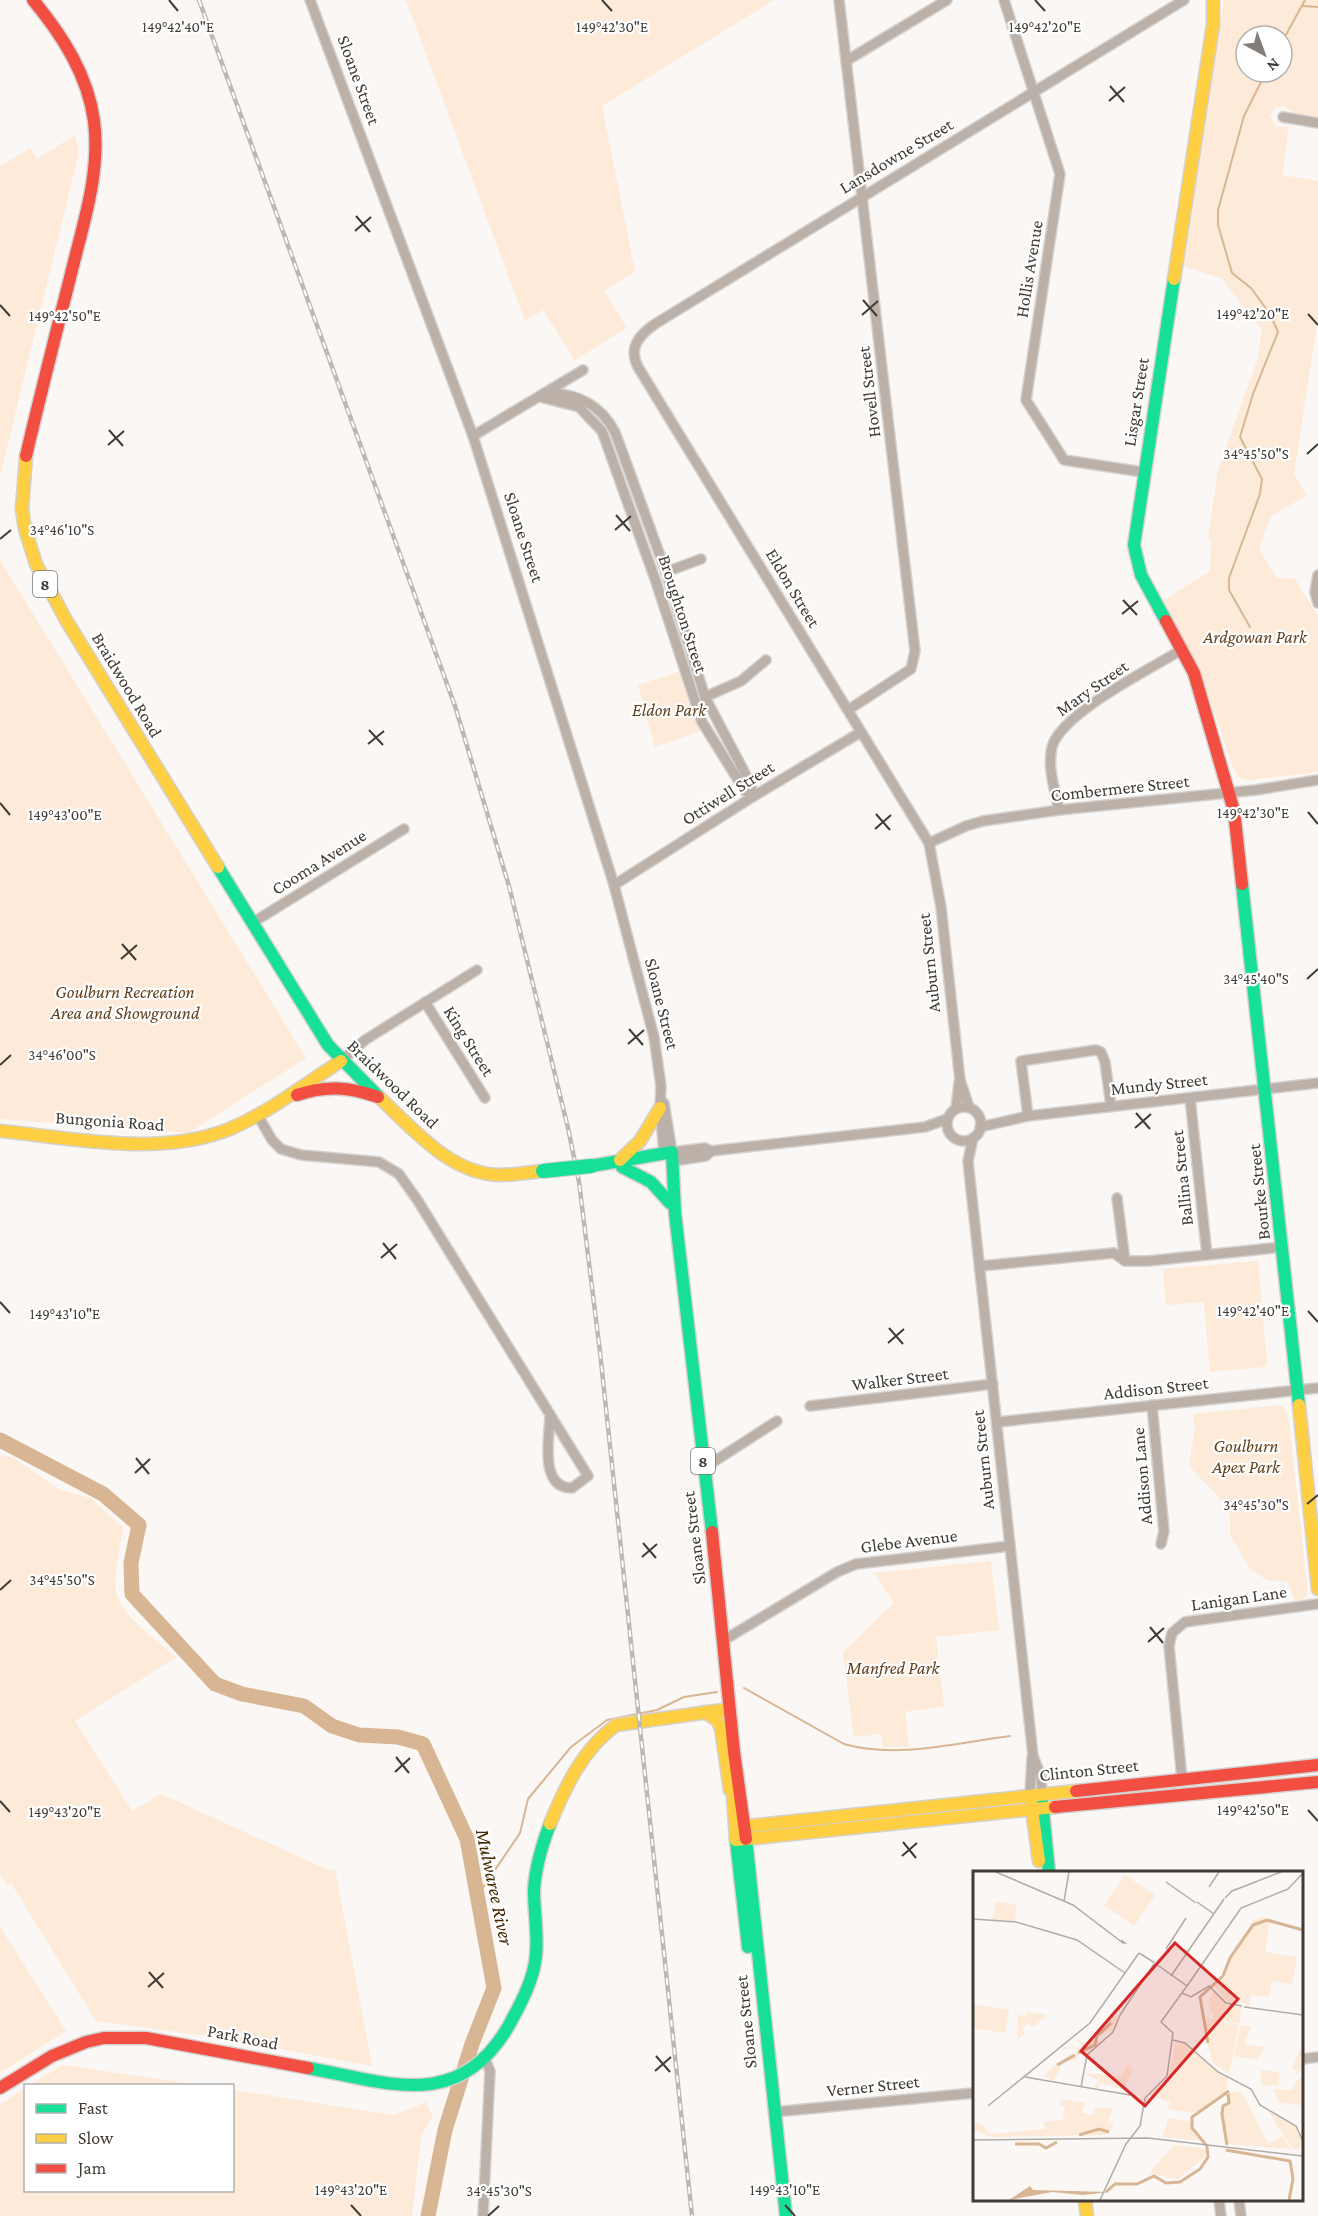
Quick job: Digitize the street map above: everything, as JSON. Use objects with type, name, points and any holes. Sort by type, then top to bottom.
[{"type":"street","name":"Braidwood Road","points":[[33,0],[66,42],[82,73],[94,121],[95,145],[89,200],[24,466],[20,508],[23,529],[41,576],[328,1045],[429,1145],[460,1164],[500,1175],[669,1157]]},
{"type":"street","name":"Sloane Street","points":[[310,0],[473,436],[614,885],[654,1036],[669,1157],[672,1208],[724,1640],[779,2216]]},
{"type":"street","name":"Hovell Street","points":[[839,0],[915,651],[911,669],[848,711]]},
{"type":"street","points":[[846,61],[947,0]]},
{"type":"street","name":"Hollis Avenue","points":[[1004,0],[1036,93],[1060,174],[1026,400],[1064,460],[1143,472]]},
{"type":"street","name":"Lansdowne Street","points":[[634,349],[642,334],[655,324],[862,195],[1036,93],[1184,0]]},
{"type":"street","name":"Lisgar Street","points":[[1213,0],[1213,25],[1135,529],[1136,561],[1147,590],[1183,649],[1197,680],[1230,792]]},
{"type":"street","points":[[1282,117],[1318,123]]},
{"type":"street","name":"Eldon Street","points":[[634,349],[634,358],[638,367],[929,843]]},
{"type":"street","points":[[473,436],[583,370]]},
{"type":"street","name":"Broughton Street","points":[[544,394],[584,399],[610,423],[666,572],[705,697],[748,779],[754,796]]},
{"type":"street","name":"Broughton Street","points":[[544,394],[579,407],[602,431],[655,579],[702,722],[745,791],[754,796]]},
{"type":"street","name":"Broughton Street","points":[[666,572],[701,559]]},
{"type":"street","points":[[1318,574],[1315,592],[1318,603]]},
{"type":"street","name":"Mary Street","points":[[1059,810],[1050,761],[1053,744],[1061,729],[1073,717],[1183,649]]},
{"type":"street","name":"Broughton Street","points":[[705,697],[741,681],[766,660]]},
{"type":"street","name":"Ottiwell Street","points":[[614,885],[754,796],[861,732]]},
{"type":"street","name":"Combermere Street","points":[[929,843],[966,825],[983,821],[1318,780]]},
{"type":"street","name":"Bourke Street","points":[[1230,792],[1236,826],[1266,1089],[1296,1390],[1316,1543],[1318,1588]]},
{"type":"street","name":"Cooma Avenue","points":[[252,923],[404,829]]},
{"type":"street","name":"Auburn Street","points":[[929,843],[941,907],[960,1080],[969,1107]]},
{"type":"street","points":[[341,1060],[364,1040],[477,970]]},
{"type":"street","name":"King Street","points":[[425,1002],[485,1098]]},
{"type":"street","points":[[1028,1116],[1021,1061],[1095,1050],[1101,1052],[1105,1062],[1111,1106]]},
{"type":"street","name":"Bungonia Road","points":[[0,1131],[172,1144],[217,1134],[257,1114],[341,1060]]},
{"type":"street","name":"Auburn Street","points":[[956,1109],[960,1080]]},
{"type":"street","name":"Mundy Street","points":[[980,1127],[1028,1116],[1318,1083]]},
{"type":"street","points":[[273,1104],[302,1093],[335,1085],[348,1086],[379,1098]]},
{"type":"street","name":"Ballina Street","points":[[1190,1098],[1207,1255]]},
{"type":"street","points":[[661,1103],[640,1141],[618,1164],[651,1182],[672,1208]]},
{"type":"street","points":[[669,1157],[706,1156],[711,1152],[925,1127],[947,1119],[956,1109],[969,1107],[978,1114],[980,1127],[973,1138],[959,1140],[948,1131],[925,1127]]},
{"type":"street","points":[[257,1114],[272,1140],[291,1153],[378,1162],[399,1173],[550,1415],[588,1476],[572,1488],[562,1486],[551,1472],[548,1458],[550,1415]]},
{"type":"street","name":"Mundy Street","points":[[978,1114],[1004,1120]]},
{"type":"street","points":[[947,1119],[948,1131]]},
{"type":"street","name":"Auburn Street","points":[[968,1161],[973,1138]]},
{"type":"street","name":"Auburn Street","points":[[959,1140],[968,1161],[1033,1756],[1041,1777],[1036,1794],[1041,1871]]},
{"type":"street","points":[[1117,1198],[1125,1261]]},
{"type":"street","points":[[981,1266],[1114,1253],[1125,1261],[1283,1247]]},
{"type":"street","name":"Walker Street","points":[[810,1406],[993,1384]]},
{"type":"street","name":"Addison Street","points":[[998,1422],[1318,1388]]},
{"type":"street","name":"Addison Lane","points":[[1152,1405],[1164,1531],[1161,1544]]},
{"type":"street","points":[[704,1468],[777,1421]]},
{"type":"street","name":"Glebe Avenue","points":[[724,1640],[837,1572],[856,1564],[1010,1546]]},
{"type":"street","name":"Lanigan Lane","points":[[1182,1779],[1169,1646],[1172,1634],[1185,1622],[1318,1604]]},
{"type":"street","points":[[483,2216],[490,2071],[485,2060],[501,2039],[532,1974],[536,1953],[535,1883],[538,1858],[564,1796],[585,1754],[605,1732],[616,1725],[730,1709]]},
{"type":"street","points":[[705,1712],[717,1720],[721,1728],[732,1800]]},
{"type":"street","name":"Sloane Street","points":[[734,1752],[732,1800],[741,1833],[786,2216]]},
{"type":"street","name":"Clinton Street","points":[[864,1821],[1036,1794],[1318,1765]]},
{"type":"street","name":"Clinton Street","points":[[741,1833],[864,1821],[1037,1809],[1318,1782]]},
{"type":"street","name":"Auburn Street","points":[[1037,1809],[1049,1871]]},
{"type":"street","name":"Park Road","points":[[0,2088],[70,2045],[95,2038],[122,2035],[403,2086],[423,2086],[447,2080],[485,2060]]},
{"type":"street","points":[[1303,2059],[1318,2057]]},
{"type":"street","name":"Verner Street","points":[[774,2112],[973,2093]]},
{"type":"street","points":[[1080,2201],[1081,2216]]},
{"type":"street","points":[[1086,2201],[1088,2216]]},
{"type":"street","points":[[1219,2201],[1221,2216]]},
{"type":"street","points":[[1239,2201],[1241,2216]]},
{"type":"green space","points":[[406,0],[774,0],[602,106],[635,272],[604,291],[627,328],[575,360],[543,310],[525,321]]},
{"type":"green space","name":"Ardgowan Park","points":[[1224,0],[1318,0],[1318,119],[1303,117],[1283,106],[1275,108],[1270,116],[1276,127],[1289,127],[1282,175],[1318,181],[1318,317],[1294,474],[1307,495],[1270,517],[1259,549],[1277,578],[1295,579],[1318,616],[1318,772],[1248,780],[1239,777],[1234,770],[1199,666],[1161,602],[1210,571],[1211,540],[1208,539],[1218,470],[1258,358],[1262,330],[1221,278],[1183,266]]},
{"type":"green space","points":[[75,135],[79,152],[0,476],[0,167],[30,148],[37,159]]},
{"type":"green space","name":"Goulburn Recreation Area and Showground","points":[[0,560],[306,1058],[188,1133],[0,1119]]},
{"type":"green space","name":"Eldon Park","points":[[682,671],[703,730],[655,747],[638,685]]},
{"type":"green space","points":[[1258,1261],[1267,1363],[1264,1367],[1210,1372],[1204,1302],[1166,1305],[1163,1269]]},
{"type":"green space","name":"Goulburn Apex Park","points":[[1278,1405],[1283,1407],[1288,1414],[1308,1593],[1303,1600],[1295,1601],[1288,1582],[1267,1580],[1250,1569],[1230,1535],[1230,1513],[1227,1506],[1189,1466],[1195,1428],[1193,1414]]},
{"type":"green space","points":[[0,1455],[14,1458],[58,1489],[90,1498],[123,1527],[115,1576],[117,1594],[122,1605],[138,1625],[176,1657],[75,1721],[132,1811],[161,1794],[330,1871],[335,1869],[372,2066],[221,2038],[96,2021],[11,1883],[7,1885],[0,1874]]},
{"type":"green space","name":"Manfred Park","points":[[991,1561],[999,1630],[936,1637],[944,1706],[905,1712],[909,1747],[883,1747],[881,1734],[854,1737],[843,1653],[894,1603],[874,1573]]},
{"type":"green space","points":[[0,1927],[66,2031],[0,2073]]},
{"type":"green space","points":[[63,2065],[193,2084],[32,2084]]},
{"type":"green space","points":[[24,2089],[24,2192],[234,2192],[234,2090],[393,2115],[426,2102],[433,2116],[421,2136],[412,2216],[0,2216],[0,2105]]},
{"type":"waterway","points":[[1292,24],[1305,0]]},
{"type":"waterway","points":[[1303,6],[1318,7]]},
{"type":"waterway","points":[[1250,627],[1229,590],[1229,578],[1260,494],[1262,479],[1240,437],[1253,394],[1278,332],[1270,314],[1251,288],[1232,273],[1218,225],[1218,210],[1244,116],[1260,84]]},
{"type":"waterway","name":"Mulwaree River","points":[[0,1440],[103,1494],[139,1525],[131,1563],[132,1594],[215,1684],[242,1694],[304,1706],[332,1726],[359,1735],[398,1737],[423,1744],[467,1839],[494,1988],[472,2044],[445,2130],[428,2216]]},
{"type":"waterway","points":[[744,1688],[844,1744],[864,1748],[906,1750],[1010,1736]]},
{"type":"waterway","points":[[478,1895],[520,1833],[528,1799],[571,1747],[607,1720],[657,1710],[684,1697],[717,1692]]},
{"type":"railway","points":[[199,0],[455,706],[509,886],[568,1128],[579,1182],[600,1352],[692,2216]]},
{"type":"traffic: fast","points":[[1166,621],[1141,575],[1134,545],[1174,279]]},
{"type":"traffic: fast","points":[[218,867],[328,1045],[379,1097]]},
{"type":"traffic: fast","points":[[1242,884],[1299,1405]]},
{"type":"traffic: fast","points":[[591,1166],[672,1152],[675,1213],[712,1532]]},
{"type":"traffic: fast","points":[[543,1171],[591,1166]]},
{"type":"traffic: fast","points":[[622,1167],[651,1182],[670,1203]]},
{"type":"traffic: fast","points":[[1042,1801],[1049,1871]]},
{"type":"traffic: fast","points":[[308,2068],[365,2080],[418,2085],[443,2081],[466,2072],[488,2054],[508,2027],[526,1992],[535,1964],[535,1882],[539,1856],[550,1824]]},
{"type":"traffic: fast","points":[[746,1839],[786,2216]]},
{"type":"traffic: fast","points":[[736,1840],[748,1947]]},
{"type":"traffic: slow","points":[[1174,279],[1213,25],[1213,0]]},
{"type":"traffic: slow","points":[[26,456],[22,509],[25,529],[36,564],[66,620],[218,867]]},
{"type":"traffic: slow","points":[[0,1131],[87,1141],[147,1144],[205,1137],[232,1128],[260,1114],[341,1061]]},
{"type":"traffic: slow","points":[[379,1097],[419,1136],[449,1159],[466,1167],[483,1173],[501,1175],[543,1171]]},
{"type":"traffic: slow","points":[[620,1160],[640,1141],[660,1108]]},
{"type":"traffic: slow","points":[[1299,1405],[1318,1589]]},
{"type":"traffic: slow","points":[[550,1824],[576,1770],[594,1745],[616,1725],[730,1709]]},
{"type":"traffic: slow","points":[[705,1712],[717,1720],[721,1728],[730,1790]]},
{"type":"traffic: slow","points":[[732,1779],[736,1840],[1055,1807]]},
{"type":"traffic: slow","points":[[738,1827],[1076,1791]]},
{"type":"traffic: slow","points":[[1031,1802],[1039,1861]]},
{"type":"traffic: slow","points":[[1085,2201],[1087,2216]]},
{"type":"traffic: jam","points":[[26,456],[89,200],[95,161],[94,121],[80,72],[54,27],[33,0]]},
{"type":"traffic: jam","points":[[1166,621],[1194,673],[1234,811],[1242,884]]},
{"type":"traffic: jam","points":[[297,1095],[338,1088],[378,1097]]},
{"type":"traffic: jam","points":[[712,1532],[734,1752],[746,1839]]},
{"type":"traffic: jam","points":[[1076,1791],[1318,1765]]},
{"type":"traffic: jam","points":[[1055,1807],[1318,1782]]},
{"type":"traffic: jam","points":[[0,2088],[52,2056],[86,2042],[104,2038],[146,2038],[308,2068]]}]
